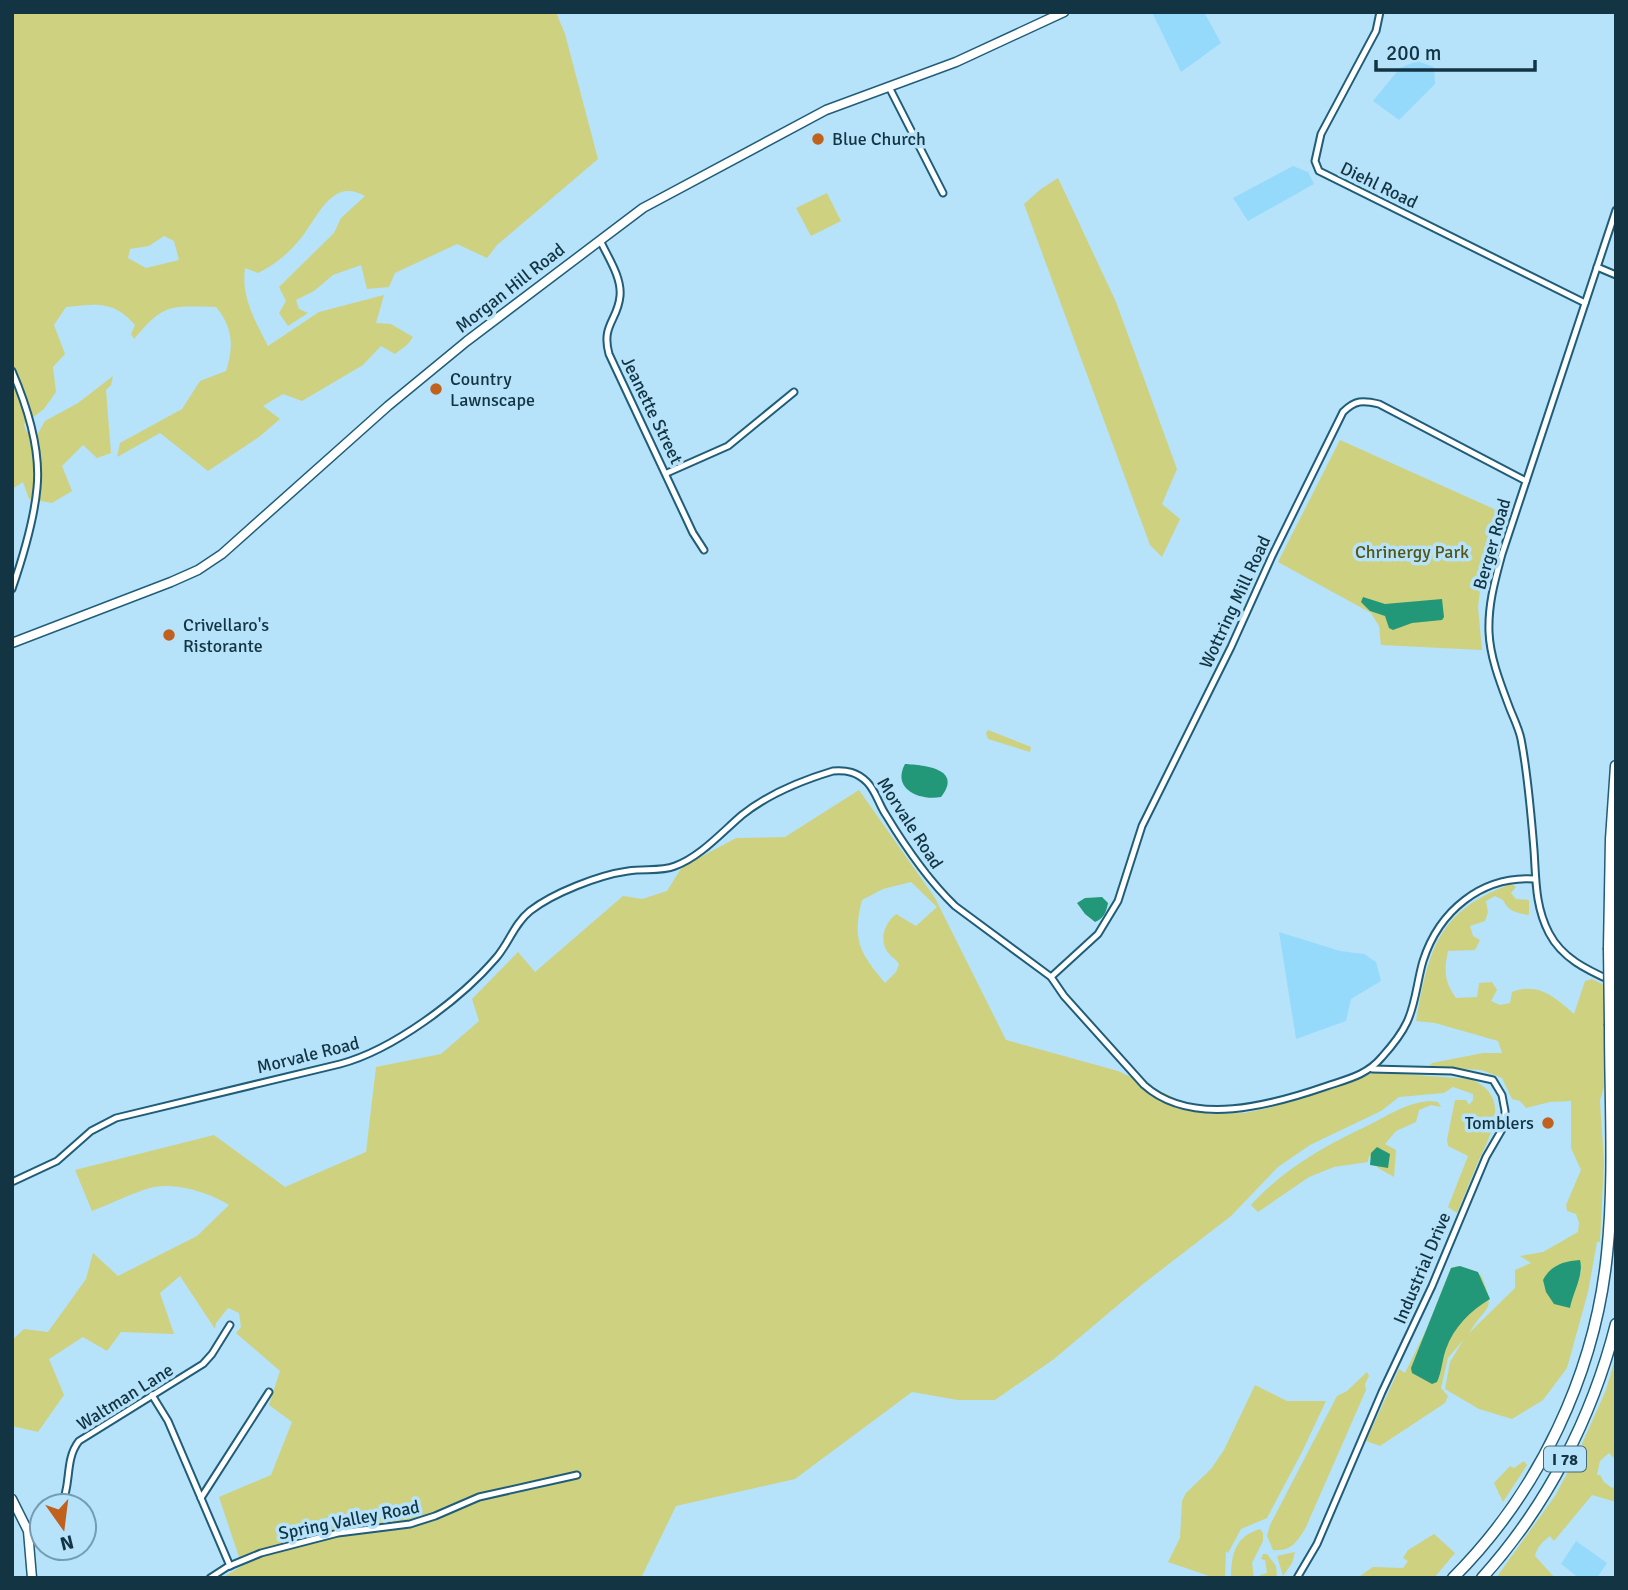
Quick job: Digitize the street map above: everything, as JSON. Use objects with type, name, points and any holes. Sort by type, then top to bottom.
[{"type":"highway","name":"I 78","points":[[1453,1578],[1494,1532],[1537,1469],[1562,1419],[1588,1349],[1604,1275],[1609,1224],[1609,948],[1616,766]]},
{"type":"highway","name":"I 78","points":[[1482,1578],[1519,1533],[1560,1469],[1594,1397],[1616,1324]]},
{"type":"main road","name":"Morgan Hill Road","points":[[12,643],[171,582],[198,570],[222,554],[434,368],[643,208],[821,112],[956,62],[1064,12]]},
{"type":"main road","points":[[12,1499],[28,1529]]},
{"type":"street","name":"Diehl Road","points":[[1380,12],[1377,31],[1321,134],[1315,161],[1319,171],[1585,303]]},
{"type":"street","points":[[889,87],[943,192]]},
{"type":"street","name":"Berger Road","points":[[1616,211],[1492,589],[1489,632],[1490,650],[1521,736],[1534,845],[1534,879],[1545,925],[1569,958],[1616,983]]},
{"type":"street","name":"Jeanette Street","points":[[600,240],[616,275],[620,298],[605,340],[609,354],[693,533],[704,550]]},
{"type":"street","points":[[1597,267],[1616,275]]},
{"type":"street","points":[[12,370],[24,399],[35,451],[37,476],[32,517],[12,589]]},
{"type":"street","points":[[667,473],[728,446],[794,392]]},
{"type":"street","name":"Wottring Mill Road","points":[[1051,977],[1098,934],[1118,901],[1142,826],[1343,412],[1355,402],[1379,404],[1526,481]]},
{"type":"street","name":"Morvale Road","points":[[12,1182],[57,1161],[95,1128],[116,1118],[372,1054],[468,986],[497,957],[517,924],[534,908],[579,886],[617,873],[665,869],[682,863],[755,807],[833,771],[846,770],[860,775],[870,785],[909,852],[942,894],[1051,977],[1064,996],[1144,1085],[1158,1098],[1195,1108],[1241,1109],[1264,1106],[1372,1069],[1407,1022],[1429,946],[1443,920],[1466,898],[1485,887],[1514,879],[1534,879]]},
{"type":"street","name":"Industrial Drive","points":[[1297,1578],[1317,1545],[1486,1157],[1504,1126],[1502,1095],[1493,1080],[1452,1071],[1372,1069]]},
{"type":"street","name":"Waltman Lane","points":[[66,1492],[70,1458],[76,1444],[208,1360],[230,1325]]},
{"type":"street","points":[[201,1498],[269,1392]]},
{"type":"street","points":[[152,1395],[168,1421],[230,1566]]},
{"type":"street","name":"Spring Valley Road","points":[[210,1578],[261,1553],[332,1535],[410,1524],[479,1497],[577,1475]]},
{"type":"shaded area","points":[[1152,12],[1204,12],[1221,43],[1181,72]]},
{"type":"shaded area","points":[[1417,61],[1434,67],[1435,84],[1399,120],[1373,101],[1400,68]]},
{"type":"shaded area","points":[[1293,166],[1308,172],[1314,184],[1248,221],[1233,198]]},
{"type":"shaded area","points":[[1363,597],[1385,604],[1442,599],[1444,617],[1442,620],[1412,623],[1393,630],[1389,628],[1385,616],[1370,611],[1361,602]]},
{"type":"shaded area","points":[[905,764],[931,767],[945,775],[947,788],[941,797],[925,797],[910,792],[902,781]]},
{"type":"shaded area","points":[[1102,897],[1108,903],[1103,917],[1095,922],[1077,903],[1085,898]]},
{"type":"shaded area","points":[[1279,932],[1340,951],[1364,954],[1376,962],[1381,981],[1351,999],[1346,1021],[1296,1039]]},
{"type":"shaded area","points":[[1377,1147],[1390,1154],[1388,1168],[1370,1165],[1371,1153]]},
{"type":"shaded area","points":[[1580,1260],[1579,1278],[1570,1308],[1554,1304],[1546,1292],[1543,1280],[1559,1265]]},
{"type":"shaded area","points":[[1460,1266],[1478,1272],[1490,1299],[1469,1314],[1453,1334],[1437,1382],[1432,1384],[1412,1373],[1411,1368],[1451,1268]]},
{"type":"shaded area","points":[[1576,1541],[1607,1563],[1597,1578],[1579,1578],[1561,1564]]},
{"type":"green space","points":[[12,12],[556,12],[565,34],[598,159],[497,245],[487,258],[457,244],[395,273],[389,287],[367,289],[361,265],[333,275],[314,291],[296,300],[299,309],[308,313],[288,326],[279,313],[286,301],[279,287],[334,233],[341,218],[365,196],[353,191],[335,195],[327,202],[287,254],[276,262],[258,273],[245,268],[247,299],[268,346],[319,312],[384,295],[376,323],[391,324],[413,337],[408,344],[395,354],[381,346],[363,365],[302,401],[283,394],[263,406],[280,419],[259,437],[208,471],[160,433],[117,457],[120,443],[182,409],[200,381],[226,371],[231,345],[229,330],[216,307],[169,309],[153,319],[134,339],[131,334],[135,325],[119,311],[96,305],[66,307],[54,325],[65,354],[53,367],[56,392],[44,409],[24,424],[26,431],[36,437],[45,421],[78,403],[113,376],[111,385],[106,390],[111,453],[97,458],[83,445],[62,466],[72,491],[52,503],[29,499],[23,482],[12,489]],"holes":[[[164,236],[174,241],[179,260],[146,268],[128,258],[130,249],[149,246]]]},
{"type":"green space","points":[[1058,178],[1116,302],[1177,469],[1162,504],[1180,519],[1162,557],[1150,545],[1024,204]]},
{"type":"green space","points":[[827,193],[841,221],[811,236],[796,208]]},
{"type":"green space","name":"Chrinergy Park","points":[[1340,440],[1503,513],[1482,575],[1478,607],[1482,650],[1381,645],[1379,626],[1371,613],[1278,562]]},
{"type":"green space","points":[[988,730],[1031,747],[1030,752],[988,739]]},
{"type":"green space","points":[[859,790],[935,898],[1006,1040],[1118,1071],[1208,1114],[1245,1113],[1268,1108],[1340,1086],[1375,1072],[1470,1079],[1483,1086],[1495,1105],[1493,1127],[1457,1213],[1448,1207],[1468,1156],[1448,1146],[1447,1140],[1455,1100],[1466,1100],[1469,1105],[1473,1094],[1453,1087],[1444,1093],[1399,1097],[1381,1111],[1310,1145],[1278,1167],[1231,1216],[1143,1284],[1054,1359],[995,1400],[958,1400],[912,1392],[795,1479],[676,1506],[641,1578],[222,1578],[242,1566],[219,1497],[271,1475],[292,1422],[269,1405],[280,1371],[236,1333],[241,1327],[239,1313],[228,1308],[216,1323],[215,1329],[180,1276],[160,1293],[174,1334],[121,1332],[107,1351],[83,1337],[49,1359],[64,1395],[38,1432],[12,1426],[12,1340],[24,1329],[48,1332],[86,1279],[93,1253],[118,1276],[197,1236],[229,1205],[193,1190],[163,1186],[140,1191],[92,1211],[75,1170],[214,1135],[285,1187],[366,1152],[376,1067],[441,1054],[479,1021],[472,999],[518,952],[535,972],[623,896],[642,899],[667,891],[682,867],[736,838],[785,837]],"holes":[[[911,882],[937,907],[916,926],[896,914],[889,922],[883,941],[888,953],[899,964],[896,972],[885,983],[869,963],[860,945],[858,925],[862,900],[883,889]]]},
{"type":"green space","points":[[1511,884],[1516,887],[1511,893],[1516,899],[1529,900],[1529,915],[1514,911],[1495,896],[1486,901],[1488,912],[1485,921],[1470,926],[1473,936],[1480,940],[1475,950],[1448,951],[1446,976],[1456,998],[1477,997],[1479,983],[1492,982],[1497,990],[1491,1001],[1500,1005],[1510,1003],[1512,992],[1530,989],[1546,993],[1574,1014],[1585,981],[1592,979],[1604,985],[1604,1086],[1600,1101],[1604,1162],[1600,1242],[1597,1242],[1588,1292],[1567,1368],[1543,1400],[1512,1419],[1479,1409],[1445,1389],[1450,1362],[1464,1339],[1448,1358],[1441,1388],[1448,1396],[1445,1403],[1380,1446],[1366,1441],[1399,1369],[1405,1373],[1428,1326],[1451,1268],[1457,1266],[1481,1275],[1488,1296],[1487,1307],[1469,1333],[1515,1288],[1515,1270],[1531,1263],[1520,1256],[1543,1252],[1578,1232],[1576,1214],[1567,1211],[1566,1205],[1581,1170],[1571,1148],[1571,1101],[1550,1102],[1526,1108],[1520,1101],[1512,1099],[1502,1078],[1481,1070],[1428,1067],[1432,1063],[1483,1053],[1502,1053],[1498,1041],[1435,1023],[1416,1021],[1426,973],[1441,936],[1452,920],[1486,895]],"holes":[[[1582,1270],[1569,1308],[1543,1280]]]},
{"type":"green space","points":[[1429,1101],[1438,1102],[1441,1107],[1431,1105],[1419,1110],[1416,1122],[1396,1131],[1385,1144],[1396,1150],[1394,1177],[1378,1168],[1369,1155],[1368,1162],[1334,1167],[1309,1177],[1258,1212],[1251,1205],[1291,1169],[1336,1141],[1398,1110]]},
{"type":"green space","points":[[1616,1356],[1616,1460],[1609,1453],[1600,1461],[1597,1475],[1612,1488],[1616,1486],[1616,1502],[1592,1495],[1554,1541],[1550,1536],[1540,1545],[1535,1556],[1555,1578],[1496,1578],[1555,1496],[1606,1390]]},
{"type":"green space","points":[[1367,1372],[1369,1376],[1365,1384],[1366,1390],[1306,1527],[1289,1547],[1273,1550],[1267,1536],[1270,1525],[1337,1396],[1347,1391]]},
{"type":"green space","points":[[1255,1385],[1287,1401],[1326,1401],[1267,1518],[1241,1529],[1228,1553],[1226,1551],[1225,1578],[1215,1578],[1168,1562],[1180,1538],[1182,1501],[1224,1450]]},
{"type":"green space","points":[[1524,1461],[1527,1465],[1503,1502],[1494,1483],[1510,1466],[1514,1468]]},
{"type":"green space","points":[[1260,1529],[1263,1541],[1252,1563],[1254,1578],[1231,1578],[1236,1548],[1245,1536]]},
{"type":"green space","points":[[1434,1534],[1455,1553],[1434,1578],[1357,1578],[1373,1567],[1403,1568],[1408,1561],[1403,1558],[1408,1550]]},
{"type":"green space","points":[[1295,1552],[1292,1563],[1283,1576],[1277,1556]]},
{"type":"green space","points":[[1263,1554],[1267,1554],[1276,1566],[1277,1578],[1261,1578],[1260,1575],[1267,1573],[1265,1560],[1261,1559]]},
{"type":"place","name":"Blue Church","points":[[818,139]]},
{"type":"place","name":"Country Lawnscape","points":[[436,389]]},
{"type":"place","name":"Crivellaro's Ristorante","points":[[169,635]]},
{"type":"place","name":"Tomblers","points":[[1548,1123]]}]
